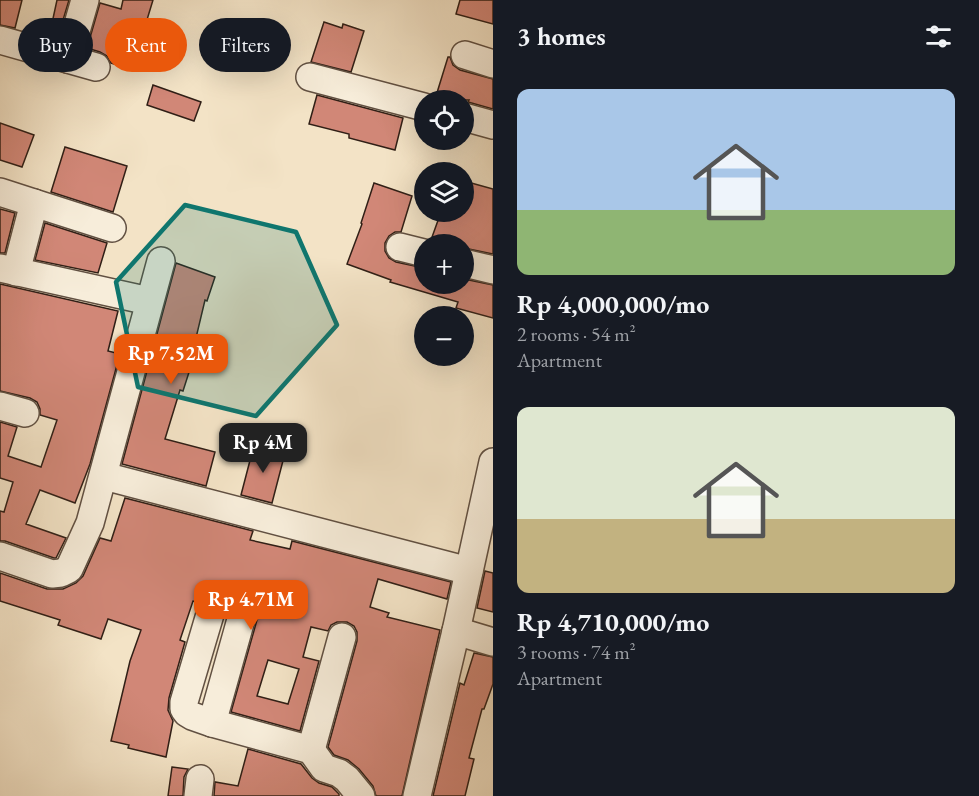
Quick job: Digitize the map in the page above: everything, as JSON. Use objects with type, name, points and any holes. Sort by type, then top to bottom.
[{"type":"street","points":[[80,18],[85,0]]},
{"type":"street","points":[[0,40],[18,45]]},
{"type":"street","points":[[465,55],[493,64]]},
{"type":"street","points":[[310,77],[414,104]]},
{"type":"street","points":[[474,120],[493,125]]},
{"type":"street","points":[[0,192],[112,228]]},
{"type":"street","points":[[34,204],[8,270],[149,301]]},
{"type":"street","points":[[0,556],[52,574],[69,569],[90,523],[161,261]]},
{"type":"street","points":[[474,265],[493,270]]},
{"type":"street","points":[[417,796],[469,571],[487,515],[493,462]]},
{"type":"street","points":[[104,476],[469,571]]},
{"type":"street","points":[[211,611],[184,702],[184,709],[187,713],[212,723],[311,750],[324,768],[339,773],[362,796]]},
{"type":"street","points":[[212,723],[242,616]]},
{"type":"street","points":[[456,631],[493,642]]},
{"type":"street","points":[[311,750],[342,637]]},
{"type":"highlighted area","points":[[185,205],[296,232],[337,325],[256,416],[138,387],[116,282]]},
{"type":"building","points":[[0,0],[22,0],[15,28],[0,25]]},
{"type":"building","points":[[57,0],[69,0],[64,18],[53,18]]},
{"type":"building","points":[[123,0],[153,0],[148,18],[105,18],[105,55],[93,50],[93,27],[100,3],[121,9]]},
{"type":"building","points":[[460,0],[493,0],[493,24],[456,14]]},
{"type":"building","points":[[324,22],[342,28],[343,24],[364,31],[351,72],[311,62]]},
{"type":"building","points":[[448,57],[450,57],[453,65],[460,70],[493,79],[493,109],[474,104],[474,90],[438,90]]},
{"type":"building","points":[[153,85],[201,102],[194,121],[147,105]]},
{"type":"building","points":[[317,95],[403,118],[395,150],[349,138],[349,134],[309,124]]},
{"type":"building","points":[[0,123],[34,135],[22,167],[0,160]]},
{"type":"building","points":[[65,147],[127,166],[113,212],[51,192]]},
{"type":"building","points":[[374,183],[412,196],[401,232],[395,232],[389,236],[385,243],[385,251],[389,258],[396,262],[414,266],[414,289],[347,264]]},
{"type":"building","points":[[474,184],[493,189],[493,254],[474,250],[474,234],[433,234],[437,222],[474,222]]},
{"type":"building","points":[[0,209],[15,213],[5,253],[0,253]]},
{"type":"building","points":[[45,223],[107,243],[98,273],[35,260]]},
{"type":"building","points":[[176,263],[215,277],[207,301],[205,300],[196,343],[188,365],[191,366],[183,391],[180,390],[165,439],[215,452],[206,486],[122,464]]},
{"type":"building","points":[[474,281],[493,285],[493,318],[474,313],[474,306],[457,306],[458,302],[431,294],[474,294]]},
{"type":"building","points":[[0,284],[118,311],[108,351],[120,354],[90,464],[75,503],[40,490],[26,524],[66,538],[56,558],[0,541],[0,511],[4,512],[13,482],[0,478],[0,422],[17,427],[8,456],[41,467],[57,420],[40,415],[37,402],[30,398],[0,391]]},
{"type":"building","points":[[254,445],[285,453],[272,503],[241,495]]},
{"type":"building","points":[[125,498],[253,531],[250,540],[290,549],[292,541],[451,582],[447,599],[378,579],[370,607],[389,613],[387,617],[440,630],[402,796],[376,796],[373,786],[359,769],[348,760],[334,755],[328,747],[357,641],[354,626],[347,622],[337,622],[331,625],[328,631],[311,627],[303,657],[319,661],[300,731],[231,712],[257,620],[254,605],[246,601],[238,601],[226,609],[222,600],[215,596],[207,596],[198,602],[193,601],[180,640],[185,642],[169,698],[168,710],[173,721],[166,757],[128,748],[129,745],[111,741],[130,661],[141,630],[108,619],[101,639],[58,625],[60,620],[0,601],[0,573],[47,589],[63,589],[76,583],[83,576],[100,538],[111,541]],"holes":[[[268,660],[299,669],[288,704],[257,696]]]},
{"type":"building","points":[[485,571],[493,573],[493,612],[477,608]]},
{"type":"building","points":[[474,653],[493,657],[493,684],[484,709],[482,709],[469,758],[474,759],[465,796],[433,796],[460,683],[464,685]]},
{"type":"building","points":[[248,749],[301,764],[312,778],[332,787],[339,796],[214,796],[215,782],[238,786]]},
{"type":"building","points":[[172,767],[188,769],[184,777],[183,796],[168,796]]}]
